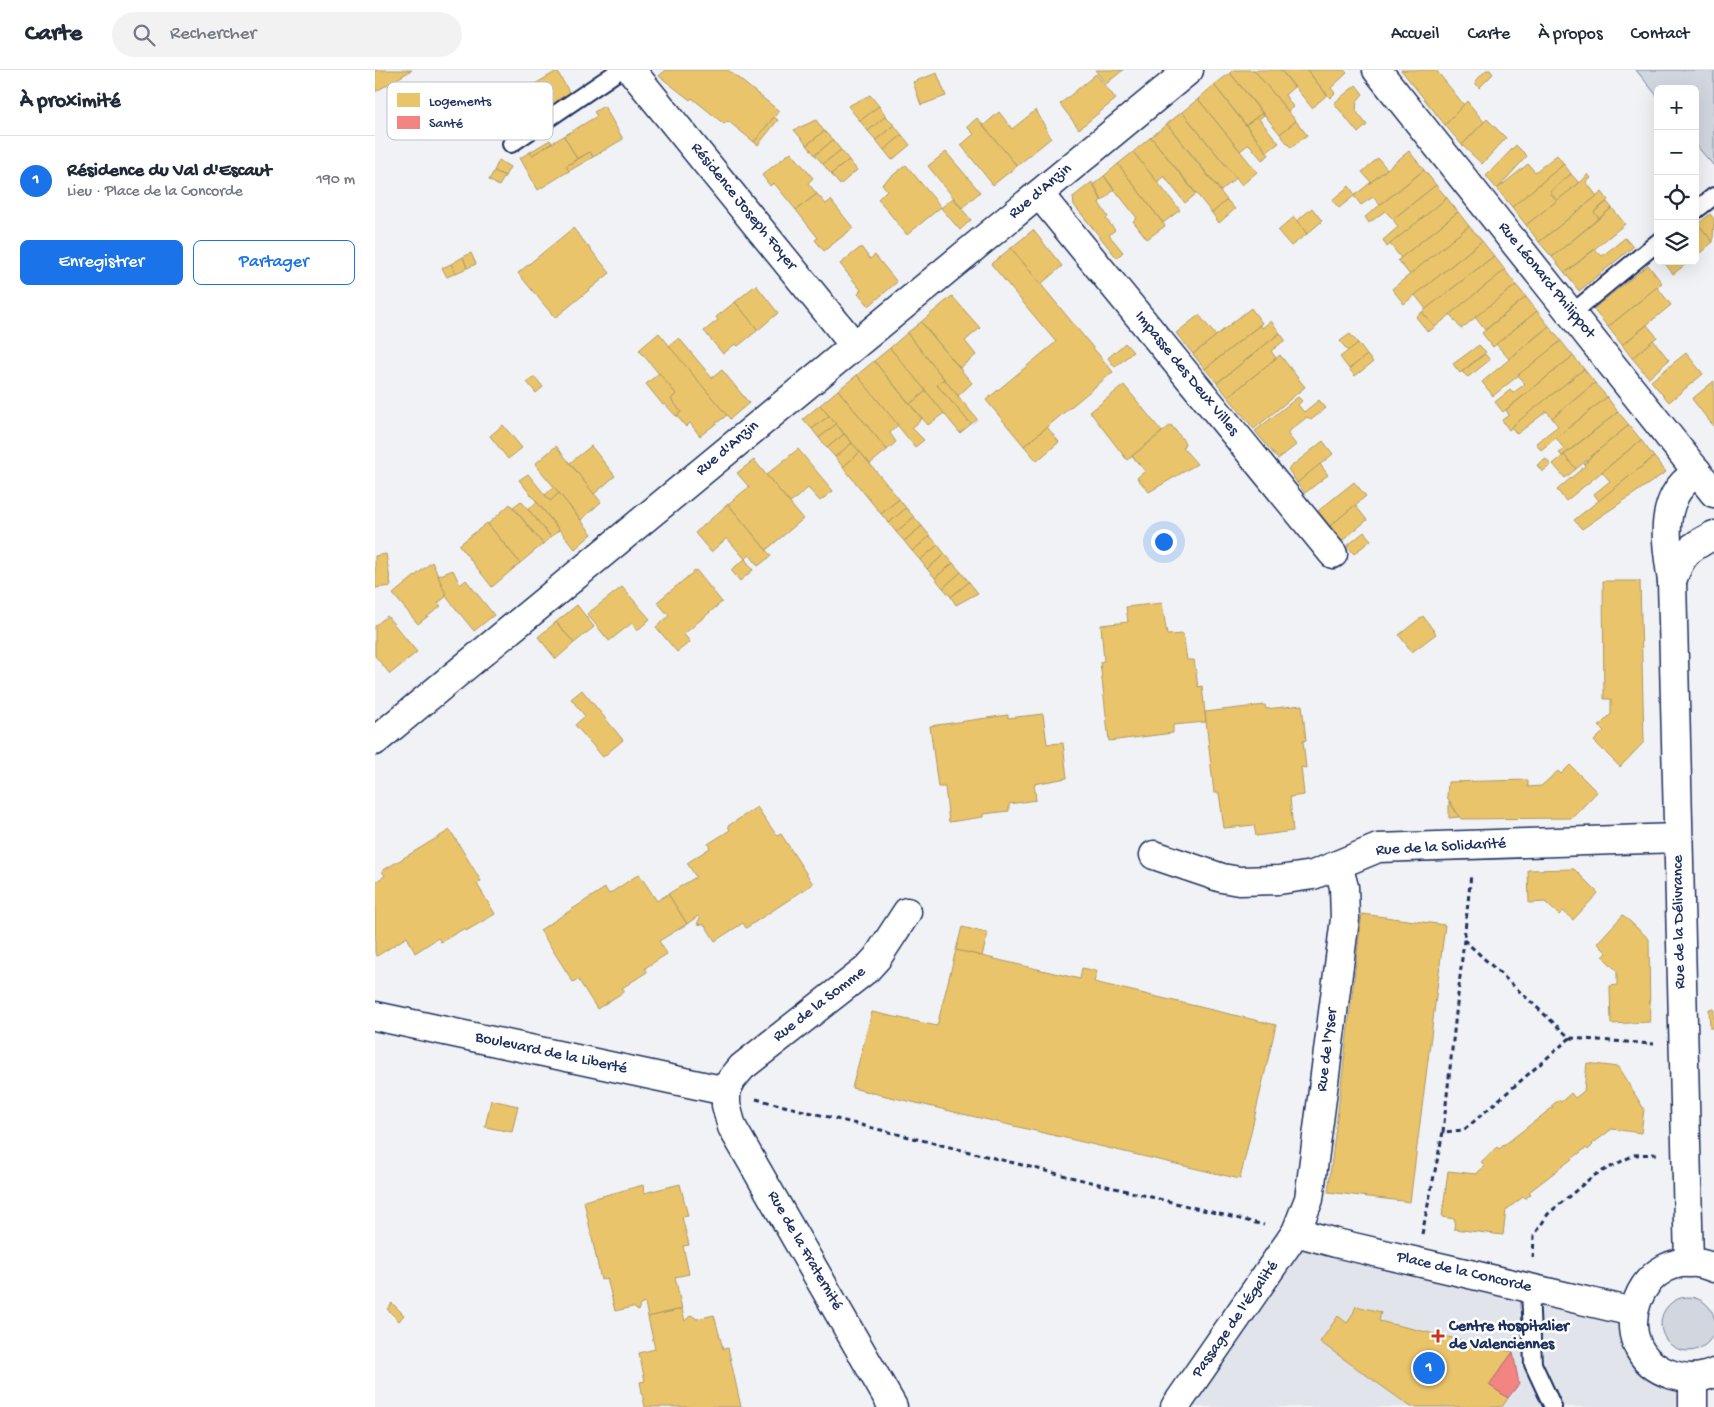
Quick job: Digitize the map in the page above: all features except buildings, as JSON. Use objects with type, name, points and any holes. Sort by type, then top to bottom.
[{"type":"street","name":"Résidence Joseph Foyer","points":[[631,70],[854,345]]},
{"type":"street","name":"Rue d'Anzin","points":[[375,740],[1189,70]]},
{"type":"street","name":"Rue Léonard Philippot","points":[[1377,70],[1714,493]]},
{"type":"street","name":"Impasse des Deux Villes","points":[[1039,194],[1333,554]]},
{"type":"street","name":"Rue de la Délivrance","points":[[1697,472],[1675,493],[1669,513],[1667,541],[1672,581],[1685,1154],[1701,1265]]},
{"type":"street","name":"Rue de la Délivrance","points":[[1672,581],[1677,566],[1685,553],[1714,535]]},
{"type":"street","name":"Rue de la Solidarité","points":[[1154,855],[1205,873],[1239,881],[1296,878],[1313,874],[1378,848],[1678,838]]},
{"type":"street","name":"Rue de l'Yser","points":[[1296,1232],[1309,1199],[1345,919],[1344,888],[1338,865]]},
{"type":"street","name":"Rue de la Somme","points":[[726,1091],[732,1079],[753,1057],[867,969],[877,958],[907,912]]},
{"type":"street","name":"Boulevard de la Liberté","points":[[375,1016],[726,1091]]},
{"type":"street","name":"Rue de la Fraternité","points":[[726,1091],[726,1104],[732,1127],[893,1407]]},
{"type":"street","name":"Place de la Concorde","points":[[1296,1232],[1336,1244],[1633,1312]]},
{"type":"street","name":"Passage de l'Égalité","points":[[1175,1407],[1296,1232]]},
{"type":"street","points":[[1693,1407],[1703,1376],[1668,1374],[1647,1359],[1642,1353],[1635,1337],[1633,1312],[1637,1297],[1652,1277],[1673,1265],[1701,1265]]},
{"type":"lane","points":[[553,115],[620,70]]},
{"type":"lane","points":[[511,144],[517,140]]},
{"type":"lane","points":[[1699,208],[1714,196]]},
{"type":"lane","points":[[1572,313],[1654,245]]},
{"type":"lane","points":[[1530,1288],[1533,1364],[1553,1407]]},
{"type":"path","points":[[1417,1262],[1443,1132],[1475,846]]},
{"type":"path","points":[[1464,940],[1570,1038],[1683,1046]]},
{"type":"path","points":[[1443,1132],[1464,1130],[1570,1038]]},
{"type":"path","points":[[726,1091],[1296,1232]]},
{"type":"path","points":[[1530,1288],[1534,1236],[1547,1214],[1593,1176],[1634,1155],[1685,1154]]},
{"type":"shaded area","points":[[1636,70],[1714,70],[1714,166],[1699,149],[1699,85],[1654,85],[1654,92]]},
{"type":"shaded area","name":"Centre Hospitalier de Valenciennes","points":[[1297,1243],[1630,1315],[1647,1357],[1689,1383],[1689,1407],[1193,1407]]},
{"type":"shaded area","points":[[1683,1297],[1693,1297],[1703,1301],[1711,1309],[1715,1324],[1711,1339],[1703,1347],[1693,1351],[1683,1351],[1673,1347],[1665,1339],[1661,1329],[1661,1319],[1665,1309],[1673,1301]]},
{"type":"place","name":"Centre Hospitalier de Valenciennes","points":[[1438,1336]]},
{"type":"place","name":"Résidence du Val d'Escaut","points":[[1429,1368]]}]
